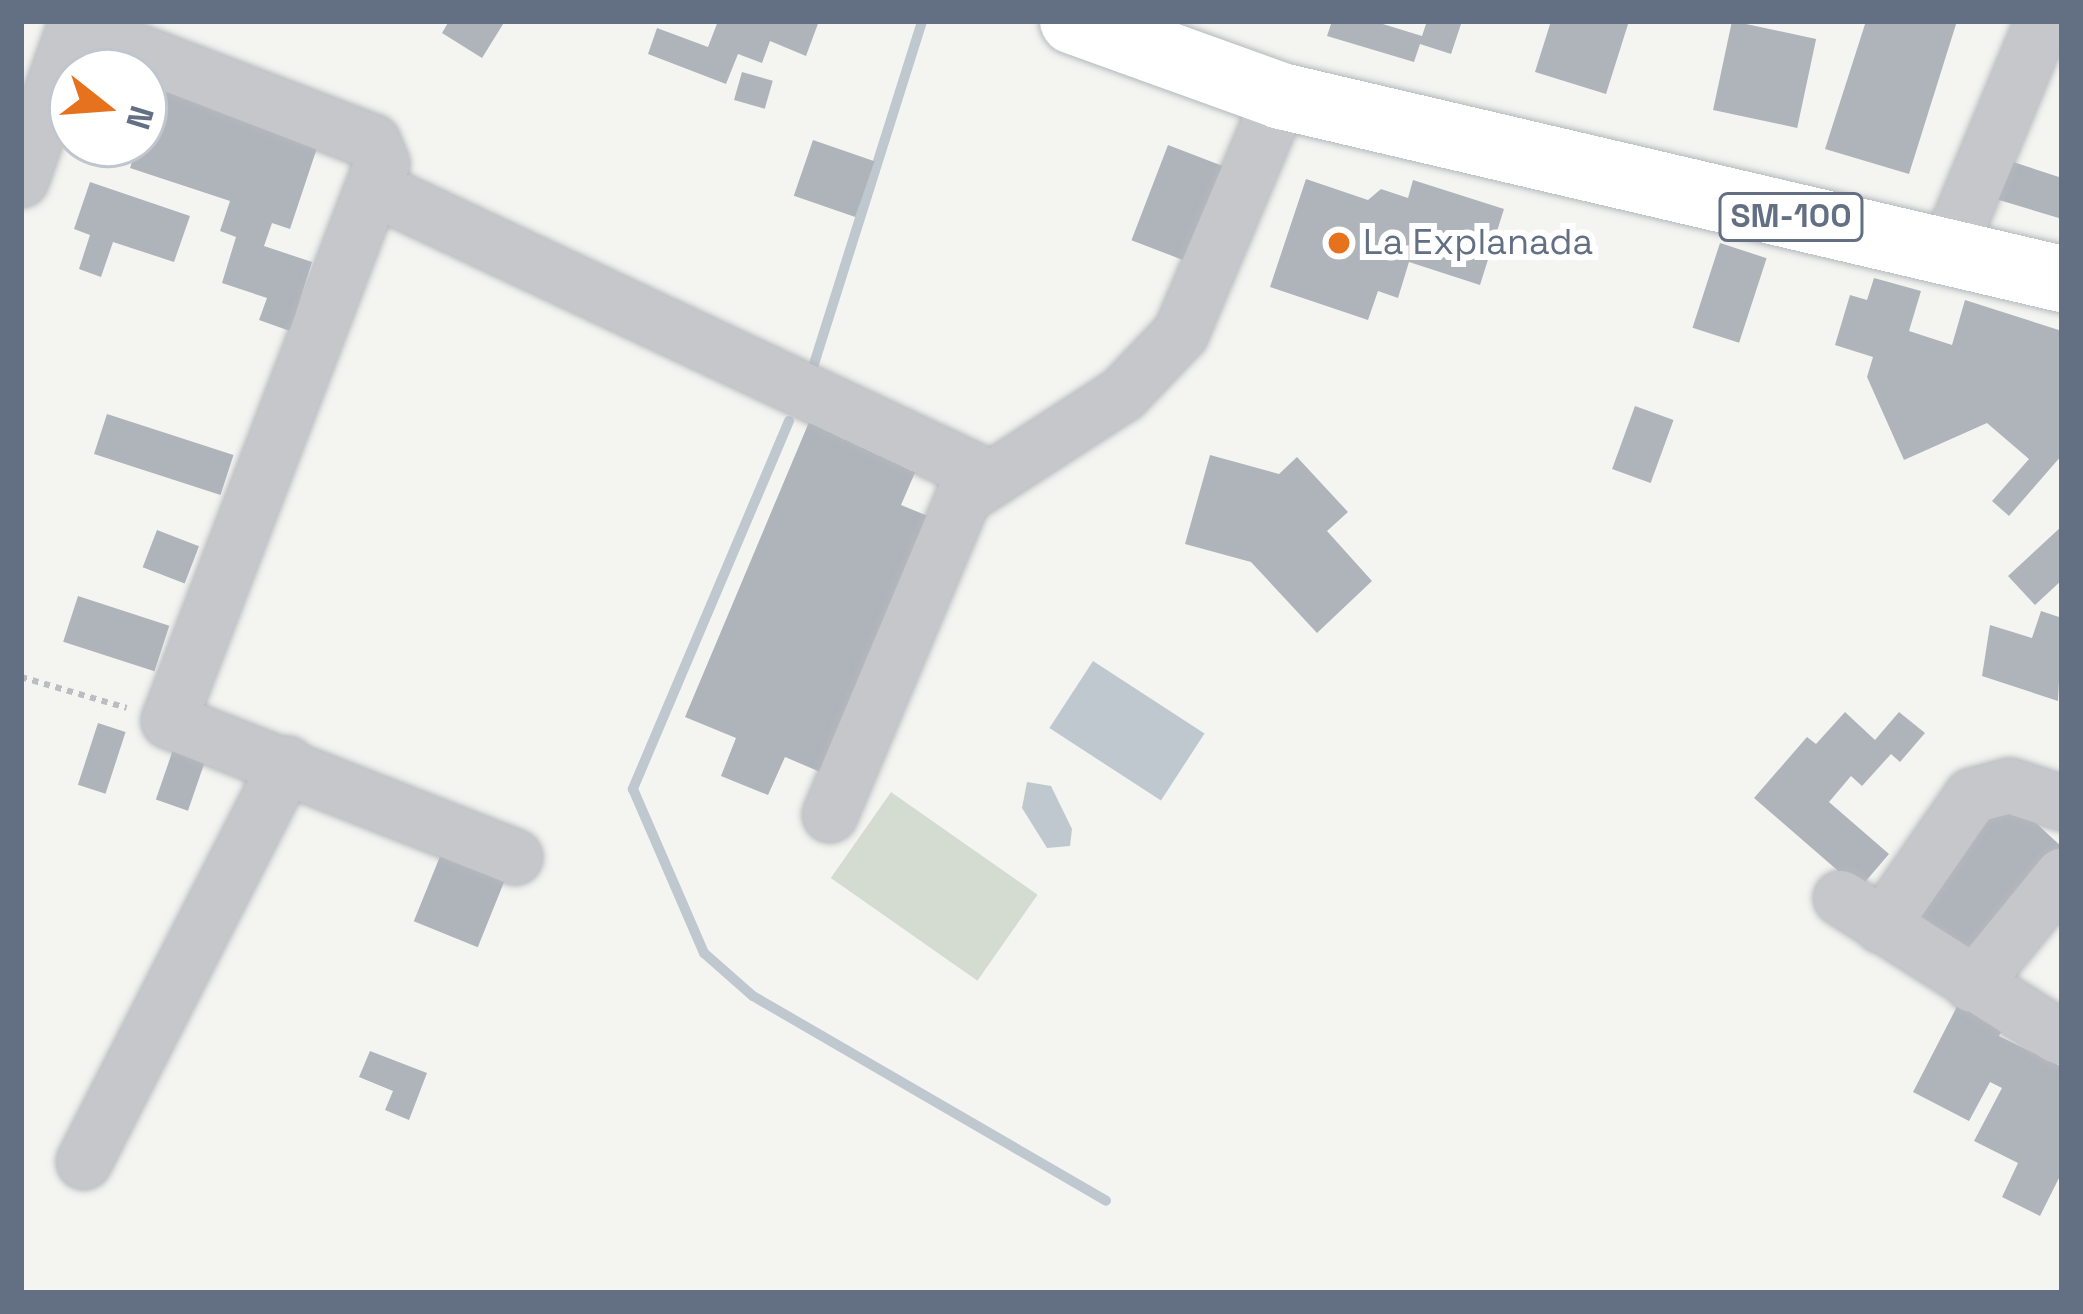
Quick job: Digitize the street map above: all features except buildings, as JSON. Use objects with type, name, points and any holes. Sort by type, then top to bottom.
[{"type":"main road","name":"SM-100","points":[[1073,21],[1281,96],[2062,279]]},
{"type":"street","points":[[21,180],[78,25],[373,142],[382,164],[377,190],[169,721],[515,856]]},
{"type":"street","points":[[1947,253],[2048,33]]},
{"type":"street","points":[[830,815],[959,506],[990,478],[1123,394],[1181,333],[1281,96]]},
{"type":"street","points":[[377,190],[990,478]]},
{"type":"street","points":[[84,1162],[287,764]]},
{"type":"street","points":[[2058,1036],[1861,912],[1972,796],[2010,786],[2062,802]]},
{"type":"street","points":[[1972,985],[2062,876]]},
{"type":"path","points":[[21,676],[169,721]]},
{"type":"shaded area","points":[[1093,661],[1205,733],[1161,801],[1049,728]]},
{"type":"shaded area","points":[[1027,782],[1051,786],[1072,829],[1070,846],[1047,848],[1022,808]]},
{"type":"shaded area","points":[[891,792],[1038,895],[977,981],[831,878]]},
{"type":"waterway","points":[[814,364],[922,21]]},
{"type":"waterway","points":[[789,421],[633,789],[704,953],[753,996],[1106,1201]]},
{"type":"place","name":"La Explanada","points":[[1339,243]]}]
